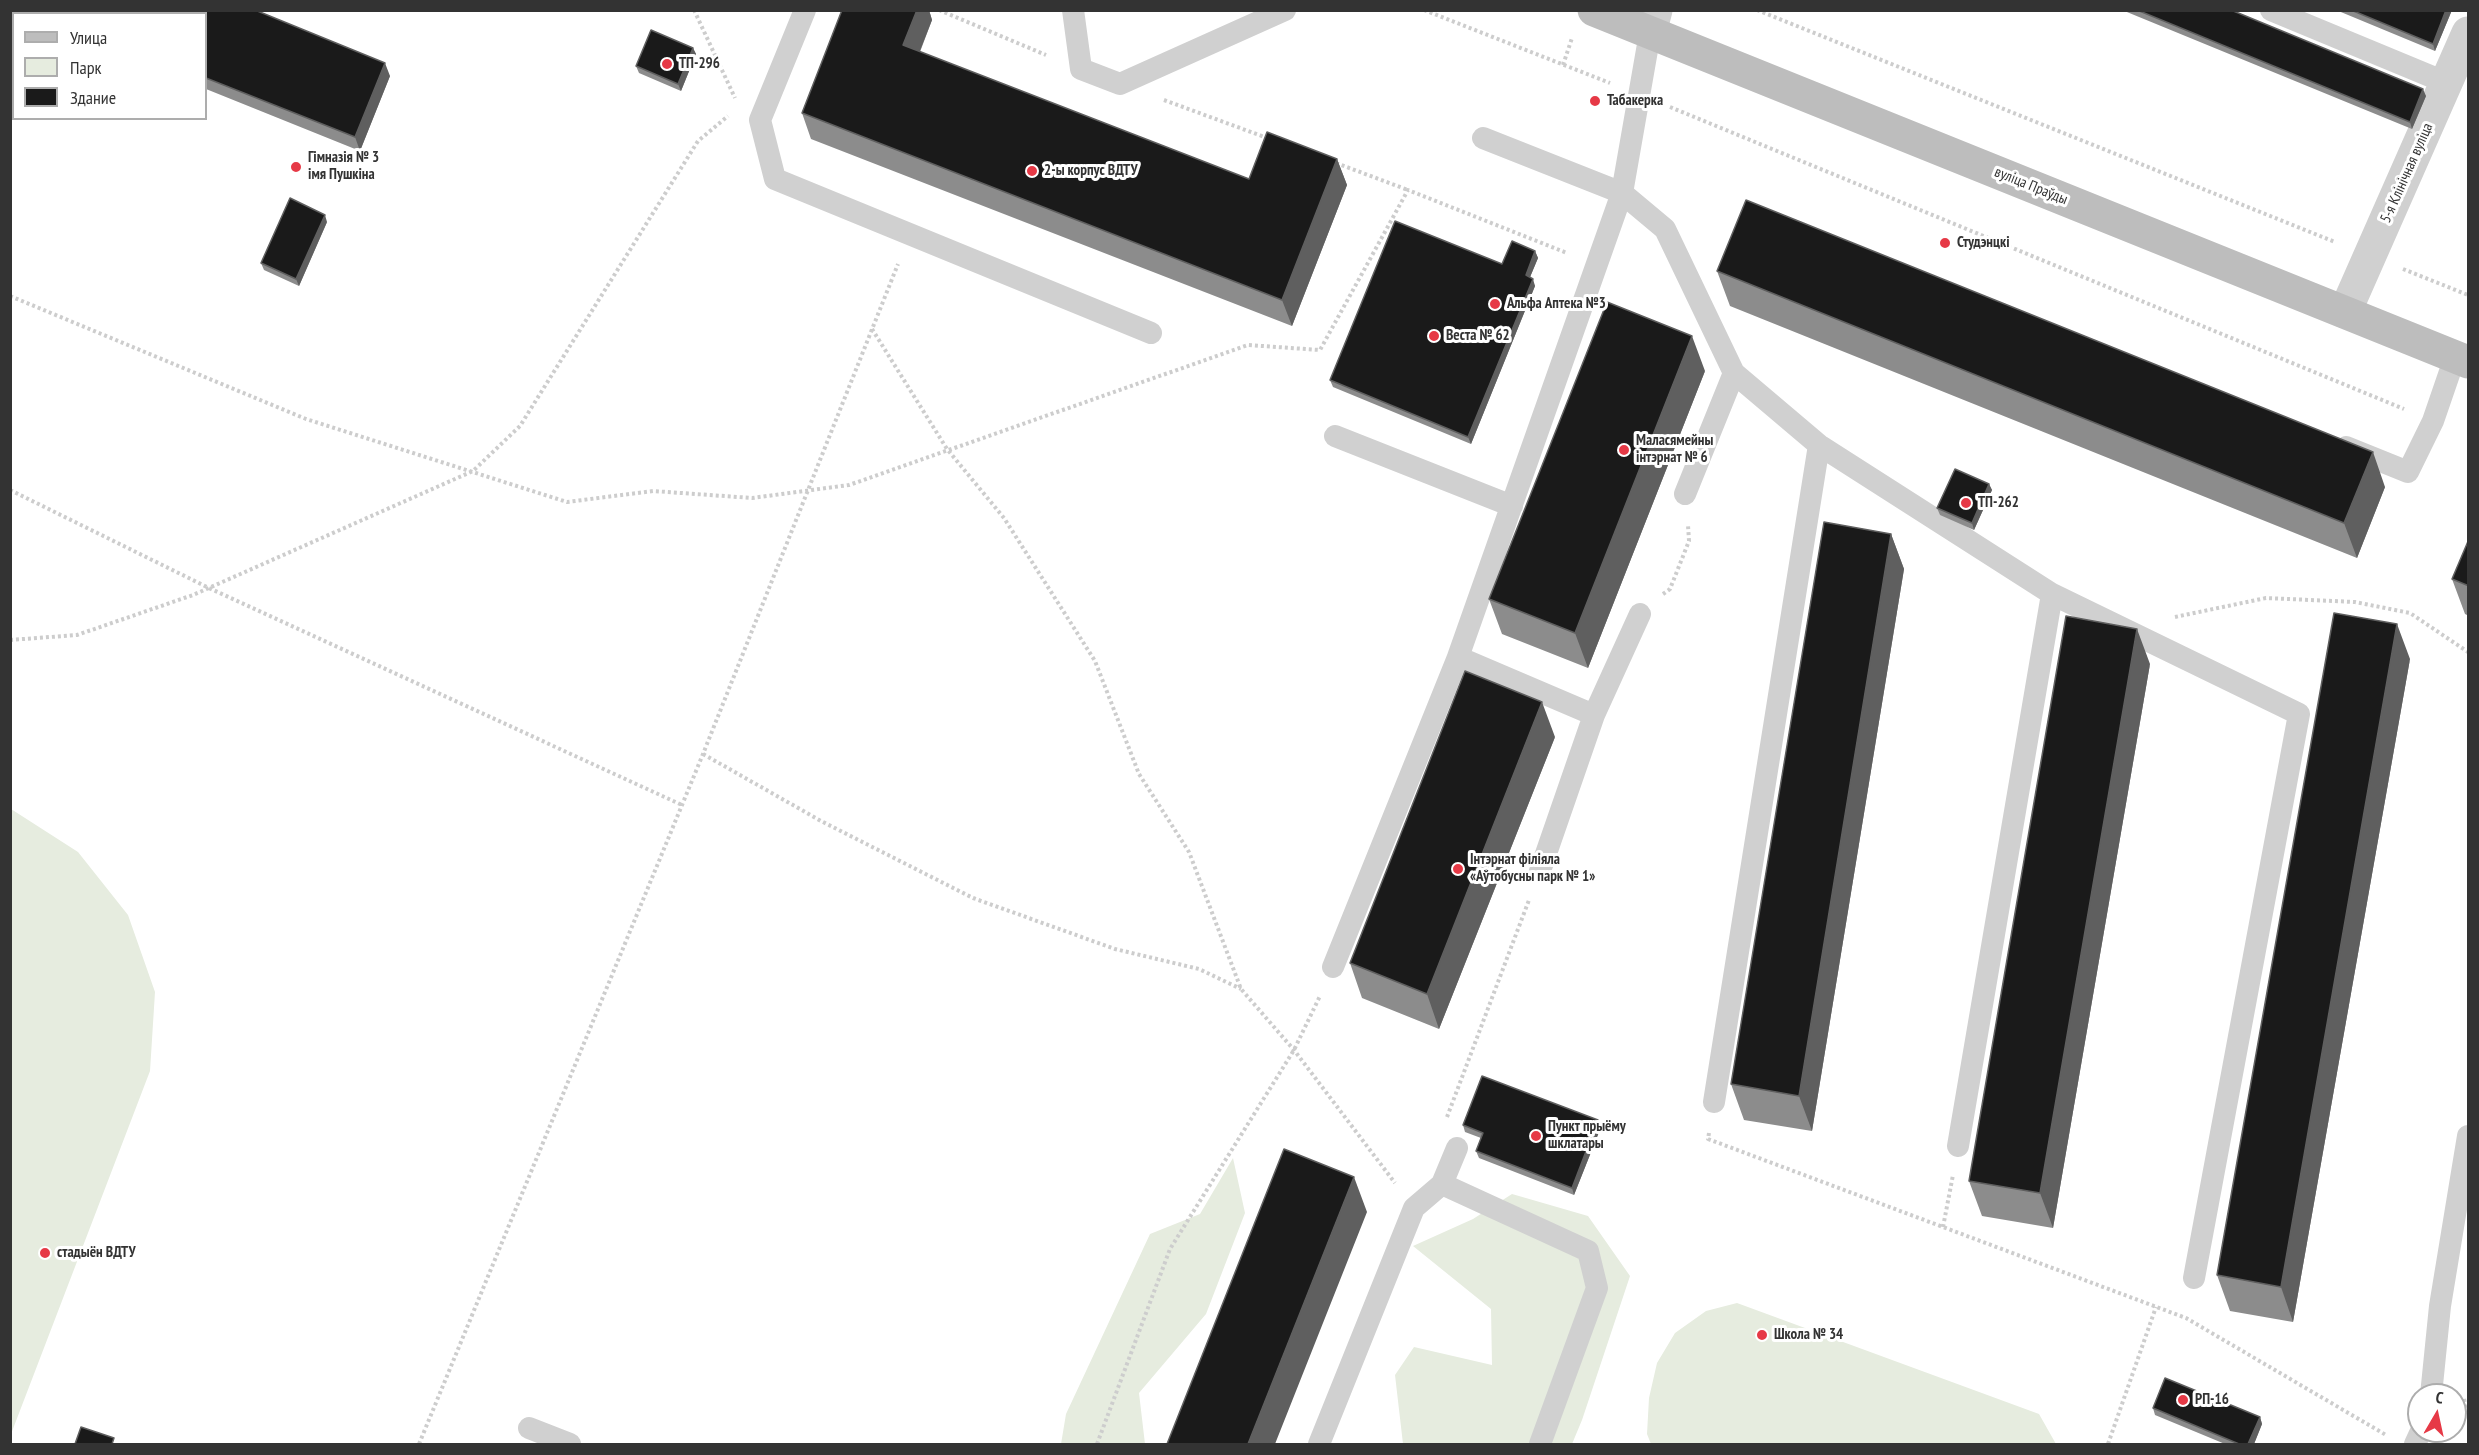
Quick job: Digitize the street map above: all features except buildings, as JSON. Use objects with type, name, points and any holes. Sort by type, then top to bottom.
[{"type":"main road","name":"вуліца Праўды","points":[[1594,10],[1653,22],[2462,360]]},
{"type":"street","name":"5-я Клінічная вуліца","points":[[2345,312],[2469,33]]},
{"type":"lane","points":[[805,10],[760,120],[775,179],[1151,333]]},
{"type":"lane","points":[[1073,10],[1081,69],[1120,84],[1285,10]]},
{"type":"lane","points":[[2271,10],[2447,82]]},
{"type":"lane","points":[[1333,967],[1458,657],[1622,192],[1638,94],[1653,22]]},
{"type":"lane","points":[[1483,138],[1622,192],[1665,229],[1734,373],[1819,445],[2052,594],[2299,714],[2194,1278]]},
{"type":"lane","points":[[2330,441],[2408,471],[2462,360]]},
{"type":"lane","points":[[1685,494],[1734,373]]},
{"type":"lane","points":[[1335,436],[1512,506]]},
{"type":"lane","points":[[1714,1101],[1819,445]]},
{"type":"lane","points":[[1958,1146],[2052,594]]},
{"type":"lane","points":[[1540,871],[1594,715],[1640,614]]},
{"type":"lane","points":[[1458,657],[1594,715]]},
{"type":"lane","points":[[2432,1383],[2440,1306],[2469,1136]]},
{"type":"lane","points":[[1319,1444],[1414,1208],[1442,1184],[1457,1148]]},
{"type":"lane","points":[[1442,1184],[1588,1251],[1597,1288],[1540,1444]]},
{"type":"lane","points":[[529,1428],[570,1444]]},
{"type":"path","points":[[694,10],[739,106]]},
{"type":"path","points":[[939,10],[1081,69]]},
{"type":"path","points":[[1424,10],[1638,94],[2433,421]]},
{"type":"path","points":[[1756,10],[2469,295]]},
{"type":"path","points":[[1563,65],[1573,37]]},
{"type":"path","points":[[1120,84],[1276,141]]},
{"type":"path","points":[[10,640],[76,635],[209,588],[473,471],[520,426],[698,141],[731,113]]},
{"type":"path","points":[[1332,162],[1597,264]]},
{"type":"path","points":[[10,296],[306,419],[567,502],[653,490],[752,498],[849,485],[1248,345],[1320,350],[1408,190]]},
{"type":"path","points":[[419,1444],[682,806],[910,234]]},
{"type":"path","points":[[872,329],[947,449],[1004,518],[1095,662],[1139,774],[1189,852],[1241,989],[1294,1050],[1414,1208]]},
{"type":"path","points":[[10,490],[209,588],[682,806]]},
{"type":"path","points":[[1640,614],[1670,589],[1689,541],[1685,494]]},
{"type":"path","points":[[2121,628],[2266,598],[2355,602],[2410,613],[2469,652]]},
{"type":"path","points":[[703,754],[821,821],[973,898],[1115,949],[1199,969],[1241,989]]},
{"type":"path","points":[[1457,1148],[1443,1130],[1540,871]]},
{"type":"path","points":[[1098,1444],[1170,1249],[1294,1050],[1333,967]]},
{"type":"path","points":[[1714,1101],[1708,1139],[2186,1318],[2391,1438]]},
{"type":"path","points":[[1943,1227],[1958,1146]]},
{"type":"path","points":[[2108,1444],[2156,1307]]},
{"type":"green space","name":"стадыён ВДТУ","points":[[11,809],[78,852],[128,915],[155,992],[150,1071],[11,1434]]},
{"type":"green space","points":[[1233,1158],[1245,1213],[1206,1314],[1139,1393],[1145,1444],[1061,1444],[1066,1414],[1150,1234],[1200,1214]]},
{"type":"green space","points":[[1512,1194],[1588,1216],[1630,1276],[1572,1444],[1403,1444],[1395,1375],[1414,1347],[1492,1365],[1491,1309],[1413,1246],[1473,1219]]},
{"type":"green space","name":"Школа № 34","points":[[1737,1303],[2039,1414],[2056,1444],[1651,1444],[1647,1434],[1649,1398],[1657,1363],[1675,1333],[1706,1311]]},
{"type":"place","name":"ТП-296","points":[[667,64]]},
{"type":"place","name":"Табакерка","points":[[1595,101]]},
{"type":"place","name":"Гімназія № 3 імя Пушкіна","points":[[296,167]]},
{"type":"place","name":"2-ы корпус ВДТУ","points":[[1032,171]]},
{"type":"place","name":"Студэнцкі","points":[[1945,243]]},
{"type":"place","name":"Альфа Аптека №3","points":[[1495,304]]},
{"type":"place","name":"Веста № 62","points":[[1434,336]]},
{"type":"place","name":"Маласямейны інтэрнат № 6","points":[[1624,450]]},
{"type":"place","name":"ТП-262","points":[[1966,503]]},
{"type":"place","name":"Інтэрнат філіяла «Аўтобусны парк № 1»","points":[[1458,869]]},
{"type":"place","name":"Пункт прыёму шклатары","points":[[1536,1136]]},
{"type":"place","name":"стадыён ВДТУ","points":[[45,1253]]},
{"type":"place","name":"Школа № 34","points":[[1762,1335]]},
{"type":"place","name":"РП-16","points":[[2183,1400]]}]
